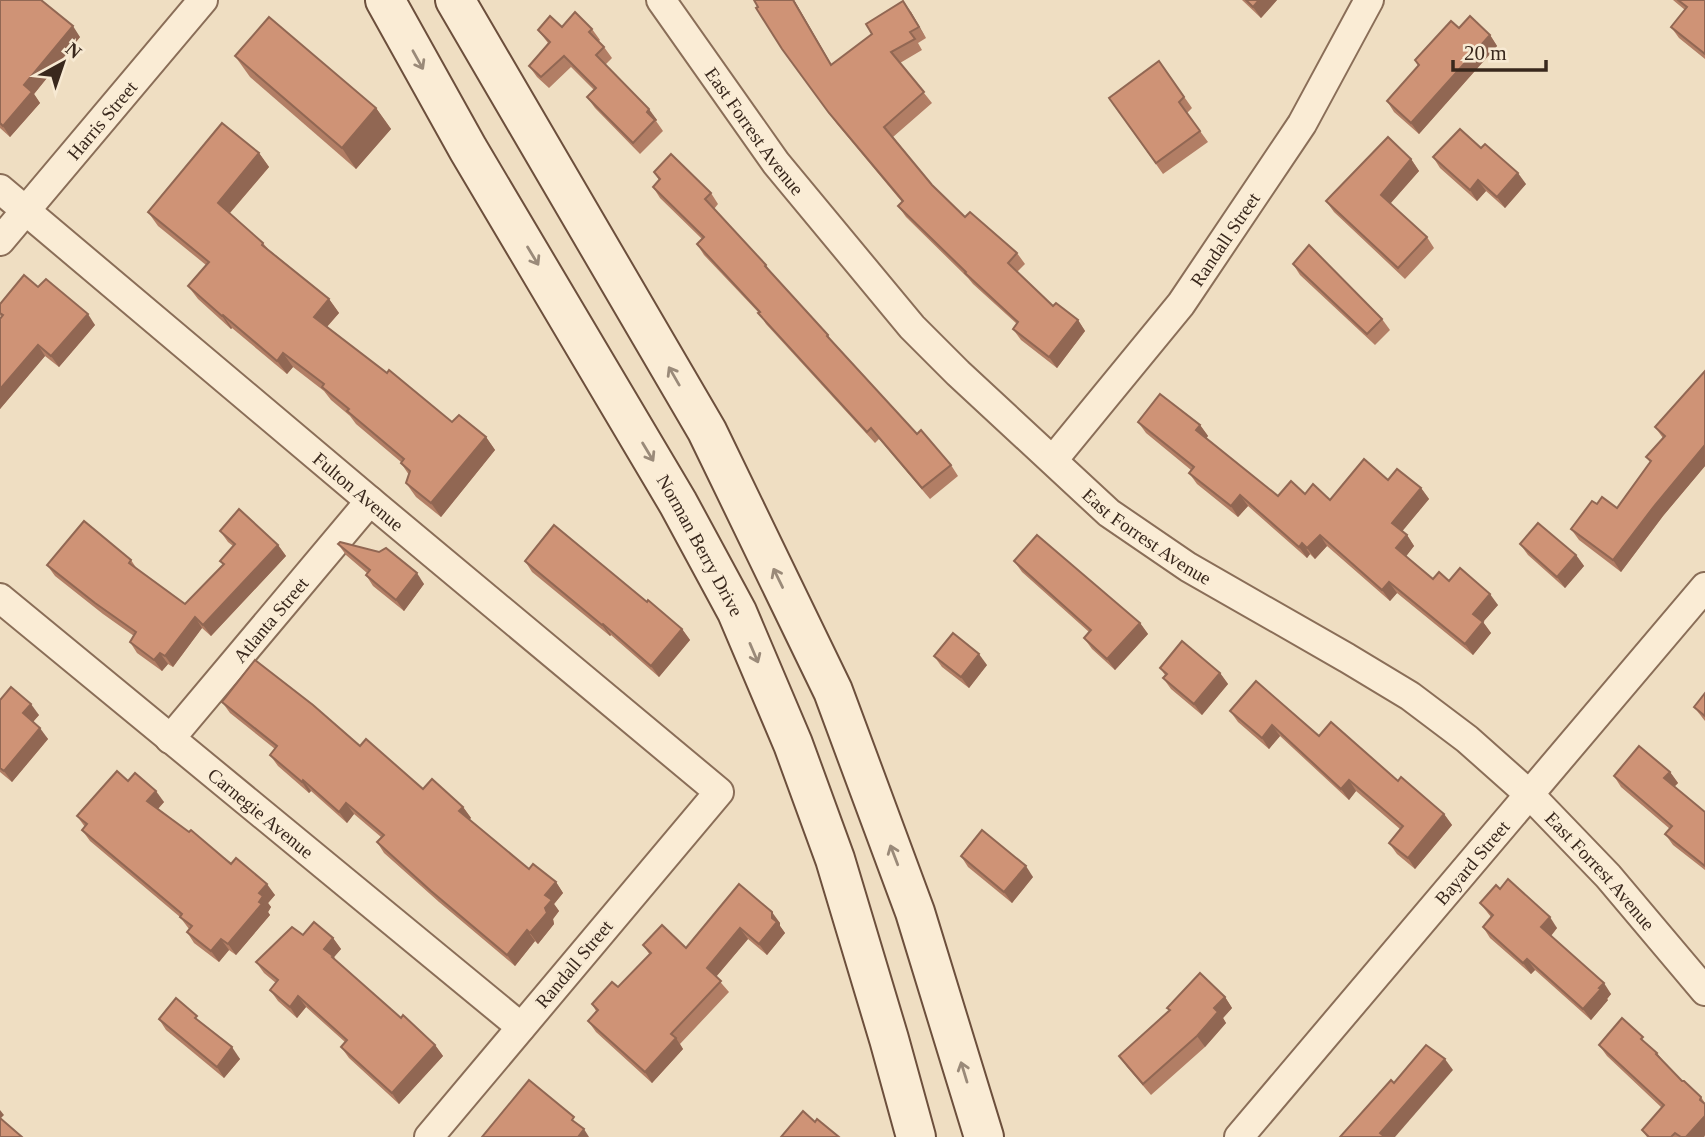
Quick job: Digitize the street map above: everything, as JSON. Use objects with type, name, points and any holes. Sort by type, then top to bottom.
[{"type":"main road","name":"Norman Berry Drive","points":[[385,0],[468,149],[678,503],[737,612],[793,744],[835,859],[916,1137]]},
{"type":"main road","points":[[455,0],[707,431],[833,691],[915,912],[984,1137]]},
{"type":"street","name":"Harris Street","points":[[0,242],[203,0]]},
{"type":"street","name":"East Forrest Avenue","points":[[662,0],[776,163],[912,327],[958,373],[1109,513],[1188,567],[1410,696],[1467,739],[1530,796],[1608,876],[1705,991]]},
{"type":"street","name":"Randall Street","points":[[1053,460],[1181,304],[1302,124],[1369,0]]},
{"type":"street","name":"Fulton Avenue","points":[[0,189],[719,792]]},
{"type":"street","name":"Atlanta Street","points":[[170,739],[369,501]]},
{"type":"street","name":"Bayard Street","points":[[1239,1137],[1705,587]]},
{"type":"street","name":"Carnegie Avenue","points":[[0,598],[521,1027]]},
{"type":"street","name":"Randall Street","points":[[429,1137],[719,792]]},
{"type":"building","points":[[0,0],[41,0],[73,26],[24,85],[32,92],[3,126],[0,123]]},
{"type":"building","points":[[754,0],[793,0],[831,65],[872,34],[866,24],[903,1],[919,27],[910,32],[915,39],[891,52],[924,92],[884,127],[932,185],[965,217],[970,212],[1017,253],[1008,263],[1053,306],[1056,303],[1078,320],[1049,357],[1013,329],[1018,322],[898,206],[903,201],[829,113],[782,49],[756,8],[758,7]]},
{"type":"building","points":[[1246,0],[1259,0],[1253,7]]},
{"type":"building","points":[[1678,0],[1705,0],[1705,54],[1671,27],[1687,7]]},
{"type":"building","points":[[575,12],[592,29],[589,32],[604,47],[596,55],[649,109],[647,112],[655,120],[633,143],[587,97],[596,88],[564,56],[541,77],[529,66],[550,42],[538,30],[550,16],[562,27]]},
{"type":"building","points":[[1470,16],[1490,35],[1411,123],[1387,101],[1419,65],[1415,60],[1451,21],[1459,28]]},
{"type":"building","points":[[269,17],[376,108],[342,148],[235,56]]},
{"type":"building","points":[[1159,61],[1184,97],[1179,102],[1200,131],[1156,163],[1109,98]]},
{"type":"building","points":[[222,123],[259,153],[218,203],[263,243],[262,245],[329,299],[314,317],[387,373],[389,370],[452,422],[459,415],[486,437],[431,503],[406,483],[410,471],[401,463],[404,459],[347,411],[349,409],[322,387],[324,384],[283,353],[277,361],[188,286],[209,262],[148,212]]},
{"type":"building","points":[[1460,129],[1481,148],[1485,144],[1518,173],[1497,197],[1478,180],[1470,190],[1433,157]]},
{"type":"building","points":[[1388,137],[1411,159],[1381,195],[1427,237],[1398,268],[1326,201]]},
{"type":"building","points":[[671,154],[711,193],[705,199],[827,336],[917,434],[921,430],[951,465],[922,488],[871,428],[867,432],[758,313],[760,312],[697,244],[704,237],[653,187],[660,179],[654,172]]},
{"type":"building","points":[[1309,245],[1382,319],[1367,334],[1293,264]]},
{"type":"building","points":[[24,275],[38,287],[46,279],[88,314],[51,356],[38,345],[0,389],[0,319],[3,315],[0,313],[0,304]]},
{"type":"building","points":[[1705,371],[1705,445],[1613,560],[1571,529],[1592,501],[1597,504],[1602,497],[1617,508],[1651,461],[1646,457],[1665,436],[1655,427]]},
{"type":"building","points":[[1160,394],[1200,425],[1196,430],[1278,496],[1291,481],[1305,494],[1313,484],[1330,500],[1364,459],[1388,480],[1397,469],[1421,488],[1392,523],[1407,535],[1396,548],[1433,579],[1439,572],[1449,581],[1460,568],[1490,594],[1473,614],[1483,622],[1465,644],[1389,582],[1382,590],[1320,535],[1307,548],[1302,543],[1299,547],[1240,495],[1231,506],[1189,473],[1194,467],[1138,422]]},
{"type":"building","points":[[239,509],[278,545],[203,625],[195,617],[165,656],[160,653],[154,660],[130,642],[136,632],[47,565],[84,521],[131,560],[129,563],[185,604],[224,564],[220,561],[235,544],[220,531]]},
{"type":"building","points":[[1538,523],[1576,555],[1557,577],[1520,544]]},
{"type":"building","points":[[554,525],[682,629],[651,666],[525,561]]},
{"type":"building","points":[[1037,535],[1140,623],[1107,659],[1084,638],[1091,630],[1014,561]]},
{"type":"building","points":[[340,542],[379,552],[386,548],[417,573],[396,600],[366,575],[370,570],[338,544]]},
{"type":"building","points":[[953,633],[979,654],[961,677],[934,656]]},
{"type":"building","points":[[1182,641],[1220,673],[1194,704],[1163,678],[1167,674],[1160,668]]},
{"type":"building","points":[[255,660],[360,746],[366,739],[423,789],[432,779],[463,807],[459,811],[529,869],[533,864],[556,882],[545,895],[552,900],[545,908],[547,913],[530,933],[527,930],[507,955],[377,842],[384,835],[346,803],[339,812],[303,780],[302,782],[270,755],[277,746],[222,702]]},
{"type":"building","points":[[1256,681],[1319,736],[1331,722],[1398,781],[1401,777],[1444,814],[1408,858],[1389,843],[1403,826],[1349,780],[1341,789],[1272,725],[1262,738],[1230,711]]},
{"type":"building","points":[[11,687],[31,704],[23,713],[40,728],[4,771],[0,768],[0,700]]},
{"type":"building","points":[[1705,693],[1705,716],[1694,707]]},
{"type":"building","points":[[1639,746],[1670,772],[1664,778],[1705,812],[1705,866],[1665,834],[1672,826],[1614,776]]},
{"type":"building","points":[[117,771],[128,781],[135,773],[156,791],[147,801],[189,832],[191,830],[231,864],[236,858],[267,884],[259,893],[263,896],[259,902],[262,904],[228,944],[221,939],[211,951],[187,932],[192,926],[180,917],[182,914],[82,830],[87,824],[77,816]]},
{"type":"building","points":[[982,830],[1026,866],[1004,892],[961,856]]},
{"type":"building","points":[[1508,879],[1550,917],[1541,927],[1604,983],[1583,1009],[1527,959],[1523,963],[1483,927],[1493,915],[1480,903],[1496,885],[1500,889]]},
{"type":"building","points":[[739,884],[772,912],[772,918],[777,922],[759,944],[740,928],[707,968],[721,981],[671,1034],[676,1038],[645,1072],[588,1021],[598,1010],[592,1004],[612,982],[618,987],[651,953],[643,945],[662,925],[686,948]]},
{"type":"building","points":[[314,922],[333,938],[324,949],[435,1045],[392,1093],[341,1047],[347,1040],[298,996],[290,1007],[270,990],[278,980],[256,962],[292,927],[303,935]]},
{"type":"building","points":[[1200,973],[1225,997],[1214,1008],[1218,1012],[1197,1036],[1143,1084],[1119,1056],[1170,1010],[1167,1008]]},
{"type":"building","points":[[176,998],[197,1016],[195,1018],[232,1047],[217,1067],[159,1019]]},
{"type":"building","points":[[1622,1018],[1705,1104],[1705,1116],[1686,1137],[1675,1133],[1671,1137],[1649,1137],[1642,1130],[1664,1105],[1599,1045]]},
{"type":"building","points":[[1426,1045],[1445,1059],[1380,1133],[1385,1137],[1340,1137],[1391,1080],[1394,1083]]},
{"type":"building","points":[[529,1080],[574,1117],[572,1120],[584,1129],[578,1137],[482,1137]]},
{"type":"building","points":[[803,1111],[815,1122],[817,1119],[839,1137],[781,1137]]},
{"type":"building","points":[[0,1118],[22,1137],[0,1137]]}]
